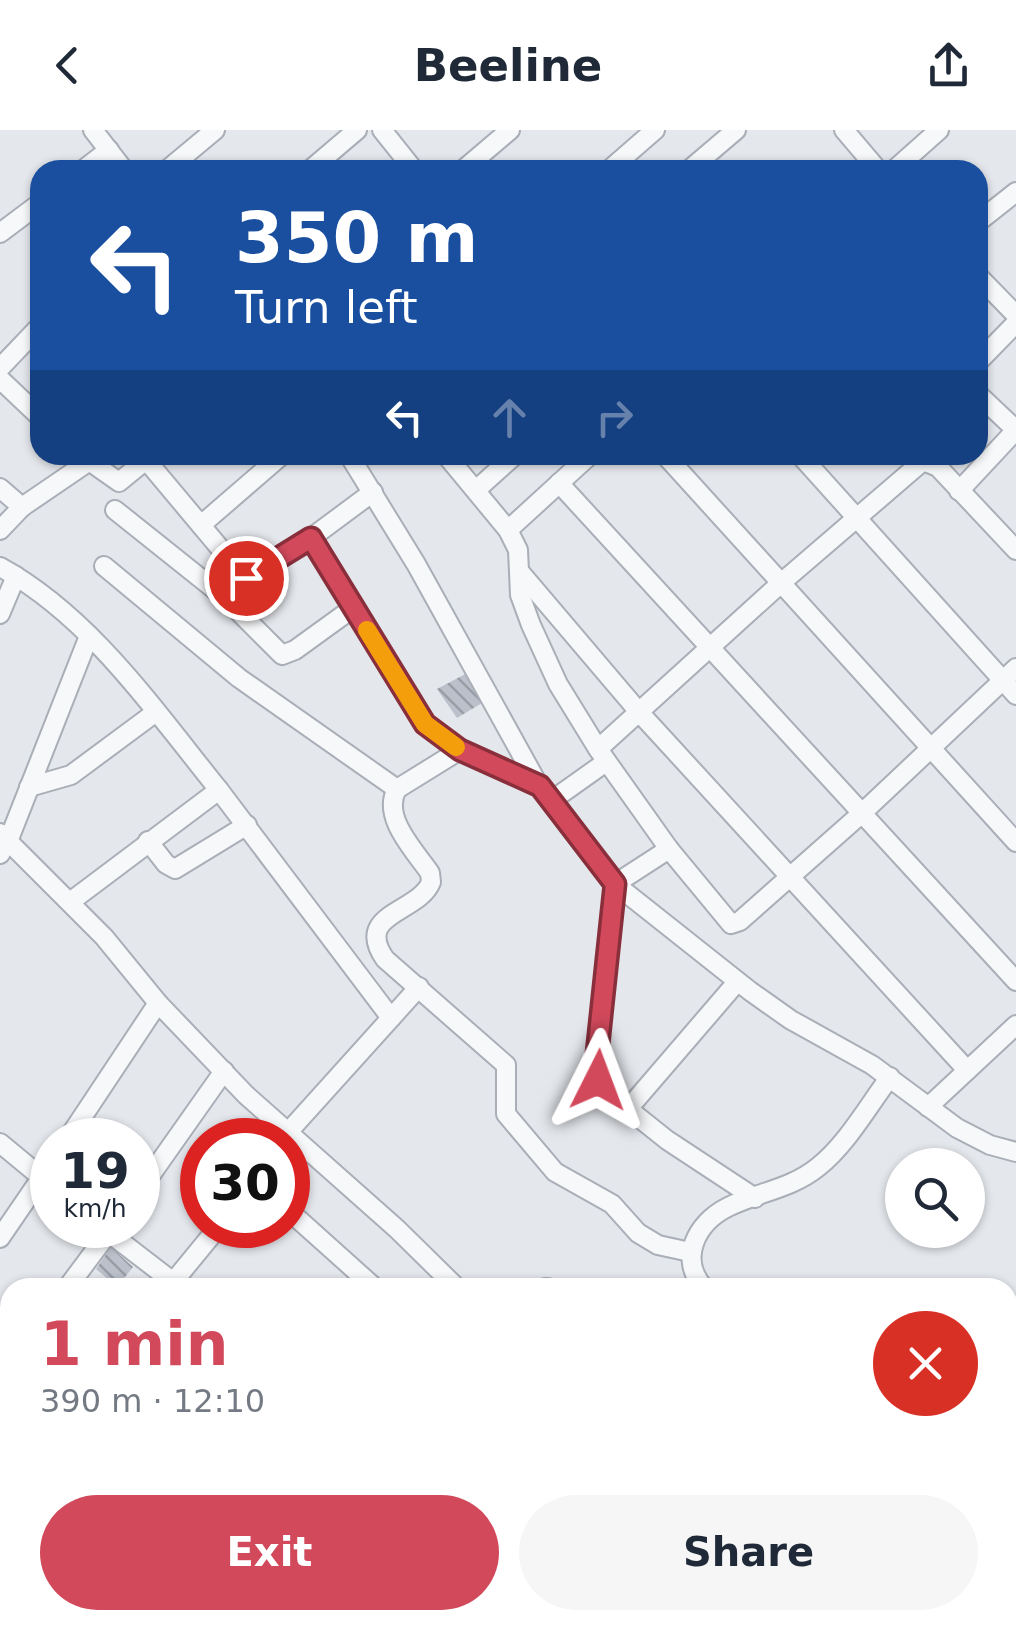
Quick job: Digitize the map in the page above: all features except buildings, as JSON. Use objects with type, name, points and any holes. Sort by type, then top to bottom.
[{"type":"street","points":[[93,130],[116,160]]},
{"type":"street","points":[[179,160],[215,130]]},
{"type":"street","points":[[322,160],[357,130]]},
{"type":"street","points":[[382,130],[406,160]]},
{"type":"street","points":[[474,160],[510,130]]},
{"type":"street","points":[[621,160],[656,130]]},
{"type":"street","points":[[706,160],[736,130]]},
{"type":"street","points":[[844,130],[870,160]]},
{"type":"street","points":[[904,160],[930,133]]},
{"type":"street","points":[[96,160],[109,150]]},
{"type":"street","points":[[988,214],[1016,192]]},
{"type":"street","points":[[0,233],[30,210]]},
{"type":"street","points":[[988,287],[1015,315],[988,349]]},
{"type":"street","points":[[0,368],[30,336]]},
{"type":"street","points":[[0,379],[30,408]]},
{"type":"street","points":[[988,403],[1016,430],[988,460]]},
{"type":"street","points":[[0,488],[8,517],[76,465]]},
{"type":"street","points":[[93,465],[119,482],[141,465]]},
{"type":"street","points":[[155,465],[246,578]]},
{"type":"street","points":[[202,525],[271,465]]},
{"type":"street","points":[[360,465],[545,793],[615,884],[791,1020],[890,1076],[973,1136],[1016,1152]]},
{"type":"street","points":[[455,465],[508,530],[518,550],[520,596],[558,684],[602,756],[731,924],[740,921],[861,814],[1009,674]]},
{"type":"street","points":[[476,490],[503,465]]},
{"type":"street","points":[[508,530],[579,465]]},
{"type":"street","points":[[675,465],[1016,842]]},
{"type":"street","points":[[809,465],[856,519],[1009,674],[1016,695]]},
{"type":"street","points":[[545,793],[602,756],[639,712],[918,465]]},
{"type":"street","points":[[936,465],[1016,550]]},
{"type":"street","points":[[960,491],[984,465]]},
{"type":"street","points":[[559,483],[1016,981]]},
{"type":"street","points":[[224,597],[373,492]]},
{"type":"street","points":[[115,510],[224,597],[282,655],[353,608]]},
{"type":"street","points":[[311,538],[425,724],[460,750],[545,793]]},
{"type":"street","points":[[104,566],[239,678],[397,788]]},
{"type":"street","points":[[0,614],[8,572],[36,588],[89,636],[247,824],[391,1018]]},
{"type":"street","points":[[520,572],[639,712],[968,1070]]},
{"type":"street","points":[[89,636],[3,842],[104,937],[158,1003],[267,1118]]},
{"type":"street","points":[[29,787],[71,775],[156,712]]},
{"type":"street","points":[[460,750],[397,788],[392,805],[395,819],[430,873],[431,882],[420,897],[382,924],[375,940],[385,958],[506,1065],[506,1114],[555,1172],[612,1204],[638,1233],[658,1245],[690,1252]]},
{"type":"street","points":[[70,902],[219,790]]},
{"type":"street","points":[[148,841],[166,864],[175,869],[247,824]]},
{"type":"street","points":[[615,884],[669,848]]},
{"type":"street","points":[[615,884],[596,1063],[598,1080],[603,1090],[627,1110],[755,1198]]},
{"type":"street","points":[[627,1110],[737,982]]},
{"type":"street","points":[[301,1118],[419,987]]},
{"type":"street","points":[[82,1118],[158,1003]]},
{"type":"street","points":[[928,1107],[1016,1026]]},
{"type":"street","points":[[160,1162],[224,1071]]},
{"type":"street","points":[[696,1278],[690,1252],[713,1216],[729,1206],[804,1178],[824,1162],[890,1076]]},
{"type":"street","points":[[0,1142],[30,1162]]},
{"type":"street","points":[[310,1158],[398,1229],[447,1278]]},
{"type":"street","points":[[0,1238],[30,1199]]},
{"type":"street","points":[[310,1230],[364,1278]]},
{"type":"street","points":[[74,1278],[94,1248]]},
{"type":"street","points":[[132,1248],[170,1278]]},
{"type":"street","points":[[181,1278],[203,1248]]},
{"type":"slow traffic","points":[[367,630],[425,724],[456,747]]},
{"type":"route","points":[[246,578],[311,538],[425,724],[460,750],[540,786],[615,884],[596,1063],[598,1080]]}]
